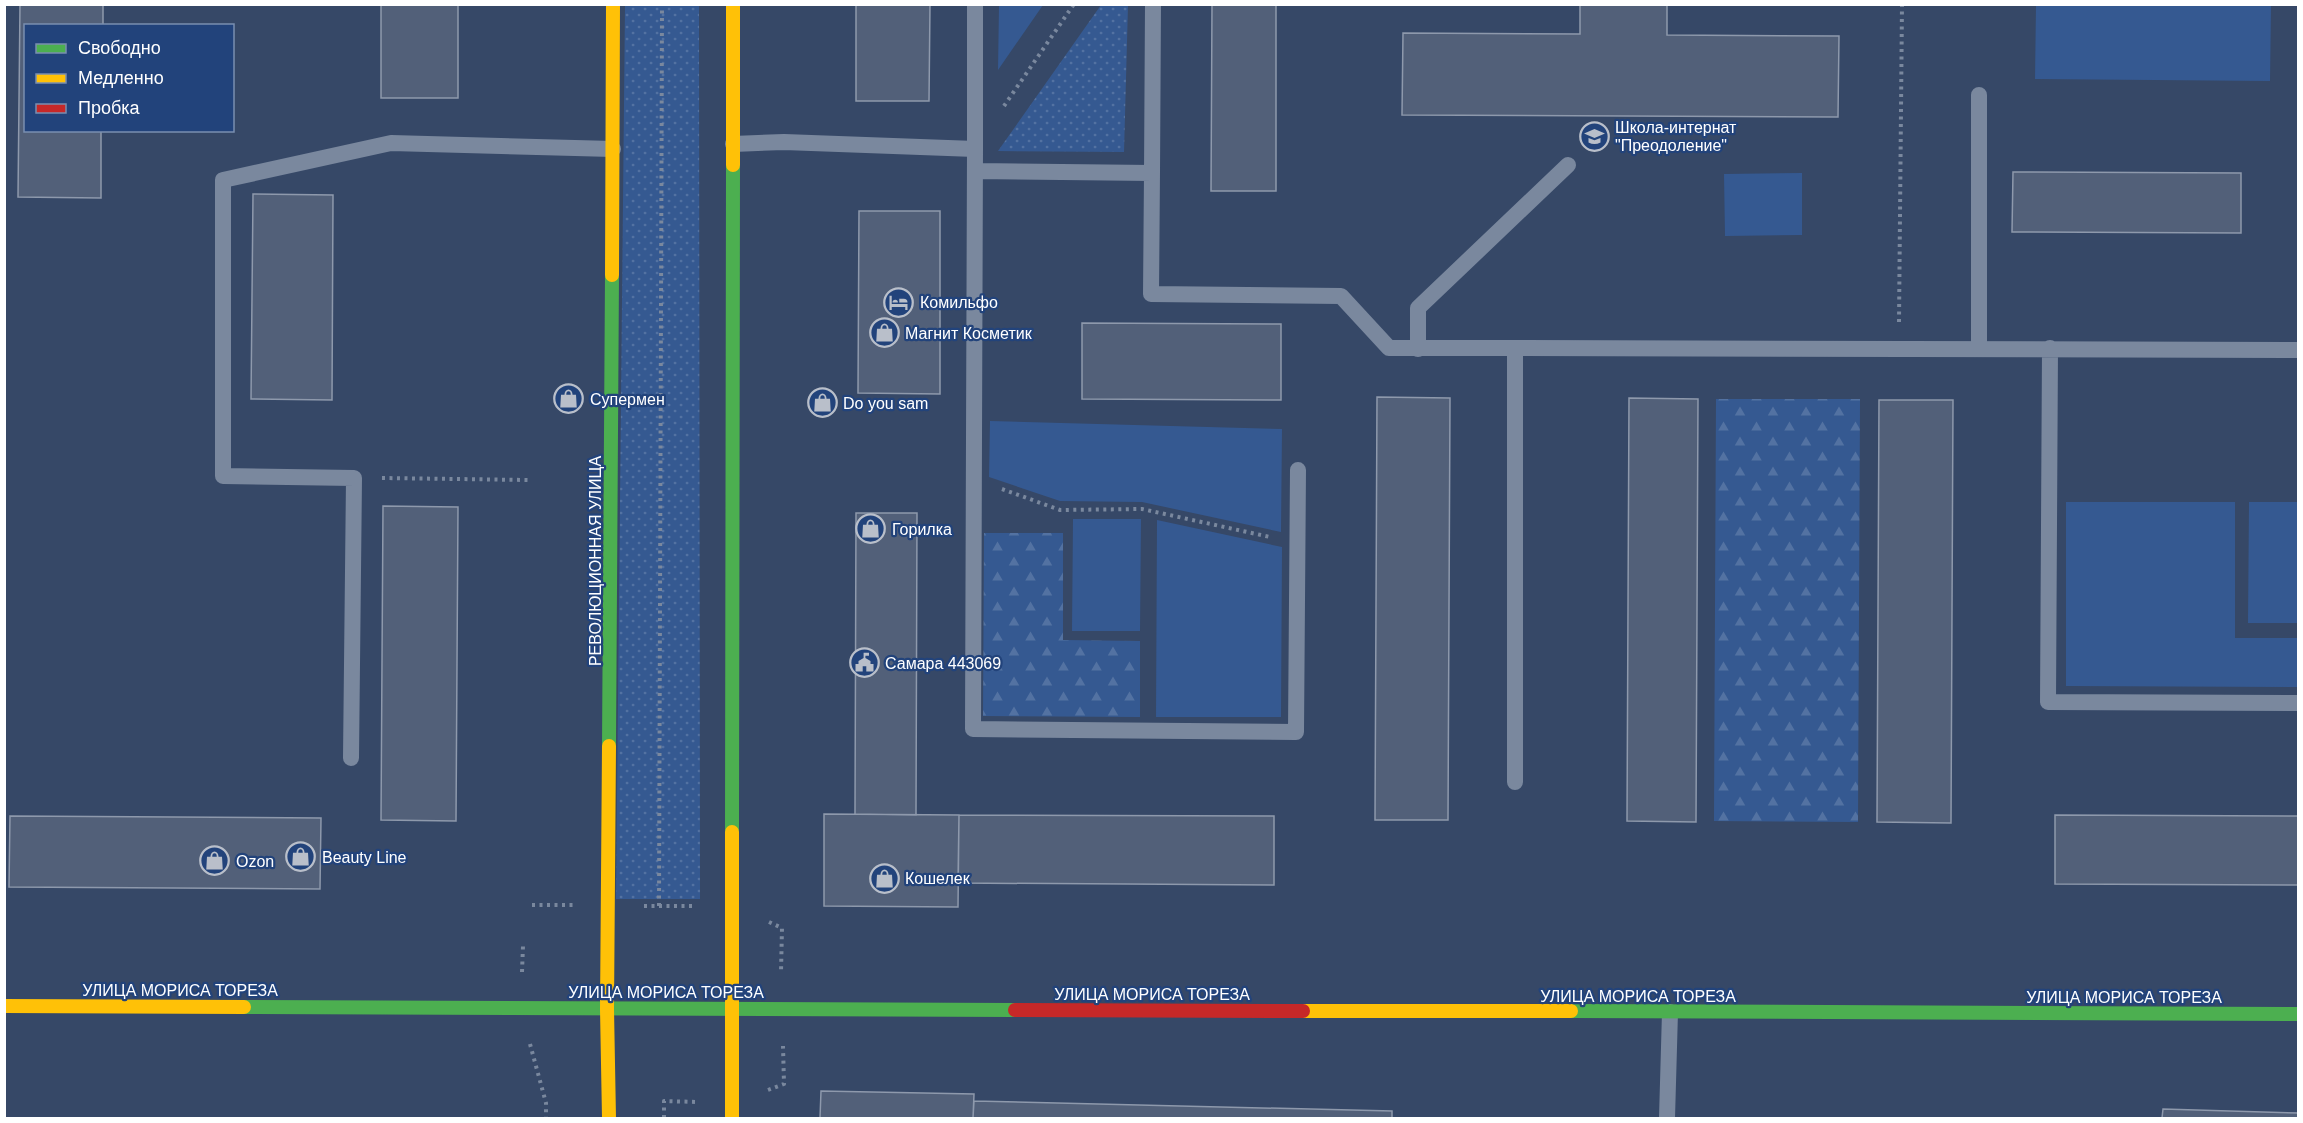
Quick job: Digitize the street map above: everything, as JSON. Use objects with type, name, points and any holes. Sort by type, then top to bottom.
[{"type":"main road","name":"РЕВОЛЮЦИОННАЯ УЛИЦА","points":[[609,1119],[607,1009],[613,4]]},
{"type":"main road","points":[[732,1119],[733,4]]},
{"type":"main road","name":"УЛИЦА МОРИСА ТОРЕЗА","points":[[4,1006],[2298,1014]]},
{"type":"lane","points":[[975,4],[973,729],[1296,732],[1298,470]]},
{"type":"lane","points":[[1153,4],[1151,294],[1341,296],[1389,348],[2298,350]]},
{"type":"lane","points":[[1979,95],[1979,348]]},
{"type":"lane","points":[[733,144],[784,142],[975,149]]},
{"type":"lane","points":[[351,758],[354,478],[223,476],[223,180],[391,143],[613,149]]},
{"type":"lane","points":[[1418,349],[1418,308],[1568,165]]},
{"type":"lane","points":[[975,171],[1152,173]]},
{"type":"lane","points":[[1515,348],[1515,782]]},
{"type":"lane","points":[[2050,348],[2048,702],[2298,703]]},
{"type":"lane","points":[[1667,1119],[1670,1012]]},
{"type":"path","points":[[659,906],[662,4]]},
{"type":"path","points":[[1001,110],[1074,4]]},
{"type":"path","points":[[1899,348],[1902,4]]},
{"type":"path","points":[[354,478],[529,480]]},
{"type":"path","points":[[974,479],[1060,510],[1142,509],[1297,543]]},
{"type":"path","points":[[532,905],[732,906],[782,928]]},
{"type":"path","points":[[664,1101],[664,1119]]},
{"type":"path","points":[[546,1103],[546,1119]]},
{"type":"green space","points":[[625,5],[699,5],[700,899],[616,899]]},
{"type":"green space","points":[[999,5],[1043,5],[998,70]]},
{"type":"green space","points":[[1101,5],[1128,5],[1124,152],[998,151]]},
{"type":"green space","points":[[2036,5],[2271,5],[2270,81],[2035,79]]},
{"type":"green space","points":[[1802,173],[1802,235],[1725,236],[1724,174]]},
{"type":"green space","points":[[1716,399],[1860,399],[1858,822],[1714,821]]},
{"type":"green space","points":[[990,421],[1282,429],[1281,532],[1142,502],[1060,501],[989,477]]},
{"type":"green space","points":[[2066,502],[2235,502],[2235,638],[2298,638],[2298,687],[2066,686]]},
{"type":"green space","points":[[2249,502],[2298,502],[2298,623],[2248,623]]},
{"type":"green space","points":[[1073,519],[1141,519],[1140,631],[1072,631]]},
{"type":"green space","points":[[1157,520],[1282,547],[1281,717],[1156,717]]},
{"type":"green space","points":[[984,533],[1063,533],[1063,640],[1140,641],[1140,717],[983,716]]},
{"type":"building","points":[[20,4],[103,4],[103,24],[24,24],[24,132],[101,132],[101,198],[18,197]]},
{"type":"building","points":[[381,4],[458,4],[458,98],[381,98]]},
{"type":"building","points":[[856,4],[930,4],[929,101],[856,101]]},
{"type":"building","points":[[1212,4],[1276,4],[1276,191],[1211,191]]},
{"type":"building","points":[[1580,4],[1667,4],[1667,35],[1839,36],[1838,117],[1402,115],[1403,33],[1580,34]]},
{"type":"building","points":[[2013,172],[2241,173],[2241,233],[2012,232]]},
{"type":"building","points":[[253,194],[333,195],[332,400],[251,399]]},
{"type":"building","name":"Комильфо","points":[[859,211],[940,211],[940,394],[858,393]]},
{"type":"building","points":[[1082,323],[1281,324],[1281,400],[1082,399]]},
{"type":"building","points":[[1377,397],[1450,398],[1448,820],[1375,820]]},
{"type":"building","points":[[1629,398],[1698,399],[1696,822],[1627,821]]},
{"type":"building","points":[[1879,400],[1953,400],[1951,823],[1877,822]]},
{"type":"building","points":[[383,506],[458,507],[456,821],[381,820]]},
{"type":"building","points":[[856,513],[917,513],[916,815],[855,814]]},
{"type":"building","points":[[824,814],[959,815],[958,907],[824,906]]},
{"type":"building","points":[[959,815],[1274,816],[1274,885],[958,883]]},
{"type":"building","points":[[2055,815],[2298,816],[2298,885],[2055,884]]},
{"type":"building","points":[[10,816],[321,818],[320,889],[9,887]]},
{"type":"building","points":[[821,1091],[974,1094],[973,1118],[820,1118]]},
{"type":"building","points":[[974,1101],[1392,1111],[1392,1118],[973,1118]]},
{"type":"building","points":[[2163,1109],[2298,1113],[2298,1118],[2162,1118]]},
{"type":"traffic: fast","points":[[732,832],[733,165]]},
{"type":"traffic: fast","points":[[609,746],[612,275]]},
{"type":"traffic: fast","points":[[244,1007],[1015,1010]]},
{"type":"traffic: fast","points":[[1571,1011],[2298,1014]]},
{"type":"traffic: slow","points":[[612,275],[613,4]]},
{"type":"traffic: slow","points":[[733,4],[733,165]]},
{"type":"traffic: slow","points":[[609,746],[607,1009],[609,1118]]},
{"type":"traffic: slow","points":[[732,832],[732,1118]]},
{"type":"traffic: slow","points":[[4,1006],[244,1007]]},
{"type":"traffic: slow","points":[[1303,1011],[1571,1011]]},
{"type":"traffic: jam","points":[[1015,1010],[1303,1011]]},
{"type":"place","name":"Школа-интернат \"Преодоление\"","points":[[1594,136]]},
{"type":"place","name":"Комильфо","points":[[899,302]]},
{"type":"place","name":"Магнит Косметик","points":[[884,333]]},
{"type":"place","name":"Супермен","points":[[569,399]]},
{"type":"place","name":"Do you sam","points":[[822,403]]},
{"type":"place","name":"Горилка","points":[[871,529]]},
{"type":"place","name":"Самара 443069","points":[[864,663]]},
{"type":"place","name":"Beauty Line","points":[[301,857]]},
{"type":"place","name":"Ozon","points":[[215,861]]},
{"type":"place","name":"Кошелек","points":[[884,878]]}]
